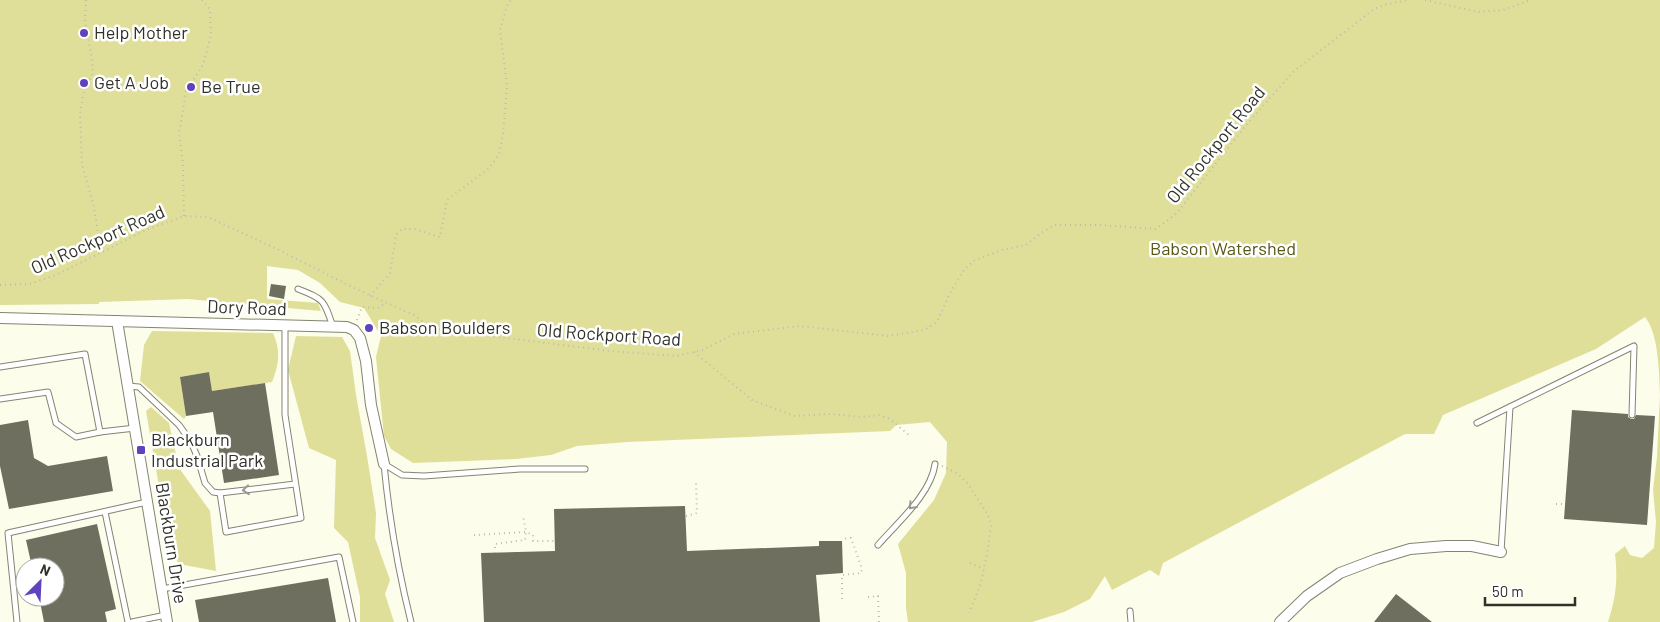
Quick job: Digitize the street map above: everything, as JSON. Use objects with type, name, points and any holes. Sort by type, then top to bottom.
[{"type":"street","name":"Dory Road","points":[[0,318],[347,327],[354,330]]},
{"type":"street","name":"Blackburn Drive","points":[[118,321],[167,618]]},
{"type":"street","points":[[354,330],[360,338],[366,361],[372,405],[384,464]]},
{"type":"street","points":[[1280,622],[1307,596],[1340,573],[1377,559],[1410,549],[1446,546],[1472,546],[1501,552]]},
{"type":"lane","points":[[298,289],[318,297],[326,304],[333,327]]},
{"type":"lane","points":[[220,493],[226,532],[301,518],[285,415],[285,325]]},
{"type":"lane","points":[[1477,424],[1634,346],[1632,414]]},
{"type":"lane","points":[[0,366],[85,354],[100,432]]},
{"type":"lane","points":[[128,386],[139,387],[179,425],[191,442],[205,483],[214,492],[220,493],[295,484]]},
{"type":"lane","points":[[0,399],[48,392],[56,423],[76,437],[135,428]]},
{"type":"lane","points":[[1501,552],[1510,407]]},
{"type":"lane","points":[[384,464],[402,475],[424,476],[520,469],[585,469]]},
{"type":"lane","points":[[384,464],[388,502],[402,584],[411,622]]},
{"type":"lane","points":[[878,545],[923,493],[934,474],[935,464]]},
{"type":"lane","points":[[17,622],[8,533],[148,502]]},
{"type":"lane","points":[[105,512],[128,622]]},
{"type":"lane","points":[[162,589],[339,557],[353,622]]},
{"type":"lane","points":[[1130,610],[1131,622]]},
{"type":"lane","points":[[132,622],[167,618]]},
{"type":"path","points":[[86,0],[85,21],[93,73],[84,90],[80,113],[82,164],[94,207],[101,253]]},
{"type":"path","points":[[184,216],[183,164],[179,134],[186,90],[203,65],[211,36],[210,9],[202,0]]},
{"type":"path","points":[[370,296],[390,273],[396,235],[402,229],[414,229],[440,237],[447,200],[488,170],[499,154],[504,134],[506,86],[500,30],[507,6],[511,0]]},
{"type":"path","points":[[1384,0],[1387,4]]},
{"type":"path","name":"Old Rockport Road","points":[[0,285],[29,284],[56,275],[146,230],[184,216],[208,217],[370,296],[414,315],[426,324],[442,330],[610,351],[676,356],[703,350],[734,334],[800,326],[889,336],[924,330],[938,322],[950,293],[964,270],[975,260],[1026,244],[1055,225],[1100,225],[1156,229],[1176,214],[1247,124],[1293,72],[1374,9],[1387,4],[1409,0]]},
{"type":"path","points":[[1424,0],[1478,12],[1503,10],[1531,0]]},
{"type":"path","points":[[354,330],[362,307],[378,308],[386,303]]},
{"type":"path","points":[[694,352],[752,400],[794,416],[829,414],[863,417],[880,416],[890,419],[910,436]]},
{"type":"path","points":[[935,464],[948,468],[968,484],[988,515],[991,526],[984,569],[969,613]]},
{"type":"path","points":[[686,516],[697,513],[696,482]]},
{"type":"path","points":[[1556,504],[1564,504]]},
{"type":"path","points":[[494,553],[495,544],[525,540],[526,532],[523,515]]},
{"type":"path","points":[[474,535],[526,532],[533,535],[533,541],[554,541]]},
{"type":"path","points":[[842,599],[842,575],[861,573],[862,569],[851,538],[843,539]]},
{"type":"path","points":[[970,563],[984,569]]},
{"type":"path","points":[[868,597],[878,596],[879,622]]},
{"type":"green space","name":"Babson Watershed","points":[[0,0],[1660,0],[1660,395],[1656,343],[1650,324],[1645,317],[1596,349],[1443,415],[1434,434],[1405,434],[1163,563],[1159,576],[1150,570],[1112,590],[1105,576],[1090,599],[1064,612],[1032,622],[908,622],[906,573],[898,544],[934,500],[946,473],[947,442],[930,422],[896,425],[890,431],[627,442],[577,446],[551,455],[516,459],[413,463],[391,449],[384,436],[376,357],[381,336],[364,308],[340,302],[320,283],[298,270],[267,266],[267,299],[318,303],[321,311],[188,299],[99,302],[99,304],[0,305]]},
{"type":"green space","points":[[152,331],[273,333],[278,358],[272,382],[212,391],[209,372],[180,377],[186,416],[184,419],[140,381],[144,345]]},
{"type":"green space","points":[[296,336],[342,337],[350,351],[376,513],[375,538],[390,580],[385,594],[394,622],[360,622],[360,597],[348,542],[334,528],[336,460],[309,448],[288,370]]},
{"type":"green space","points":[[1660,395],[1660,622],[1608,622],[1616,588],[1615,554],[1625,546],[1630,555],[1642,558],[1654,548],[1656,522],[1653,490],[1657,457]]},
{"type":"green space","points":[[151,407],[169,423],[179,468],[210,511],[216,571],[179,564],[170,550],[146,411]]},
{"type":"building","points":[[271,284],[286,286],[284,299],[269,296]]},
{"type":"building","points":[[209,372],[212,391],[265,383],[279,475],[224,483],[213,412],[186,416],[180,377]]},
{"type":"building","points":[[1572,410],[1628,414],[1628,417],[1631,419],[1634,419],[1636,415],[1655,416],[1647,525],[1564,519]]},
{"type":"building","points":[[28,420],[34,458],[48,466],[107,456],[113,491],[9,509],[0,466],[0,425]]},
{"type":"building","points":[[685,506],[687,551],[819,546],[819,541],[842,541],[843,573],[816,575],[820,622],[484,622],[481,553],[555,551],[554,509]]},
{"type":"building","points":[[97,524],[116,609],[105,612],[107,622],[44,622],[41,607],[65,607],[65,557],[30,557],[26,540]]},
{"type":"building","points":[[328,578],[336,622],[199,622],[195,600]]},
{"type":"building","points":[[1396,594],[1432,622],[1374,622]]},
{"type":"place","name":"Help Mother","points":[[84,33]]},
{"type":"place","name":"Get A Job","points":[[84,83]]},
{"type":"place","name":"Be True","points":[[191,87]]},
{"type":"place","name":"Babson Boulders","points":[[369,328]]},
{"type":"place","name":"Blackburn Industrial Park","points":[[141,450]]}]
